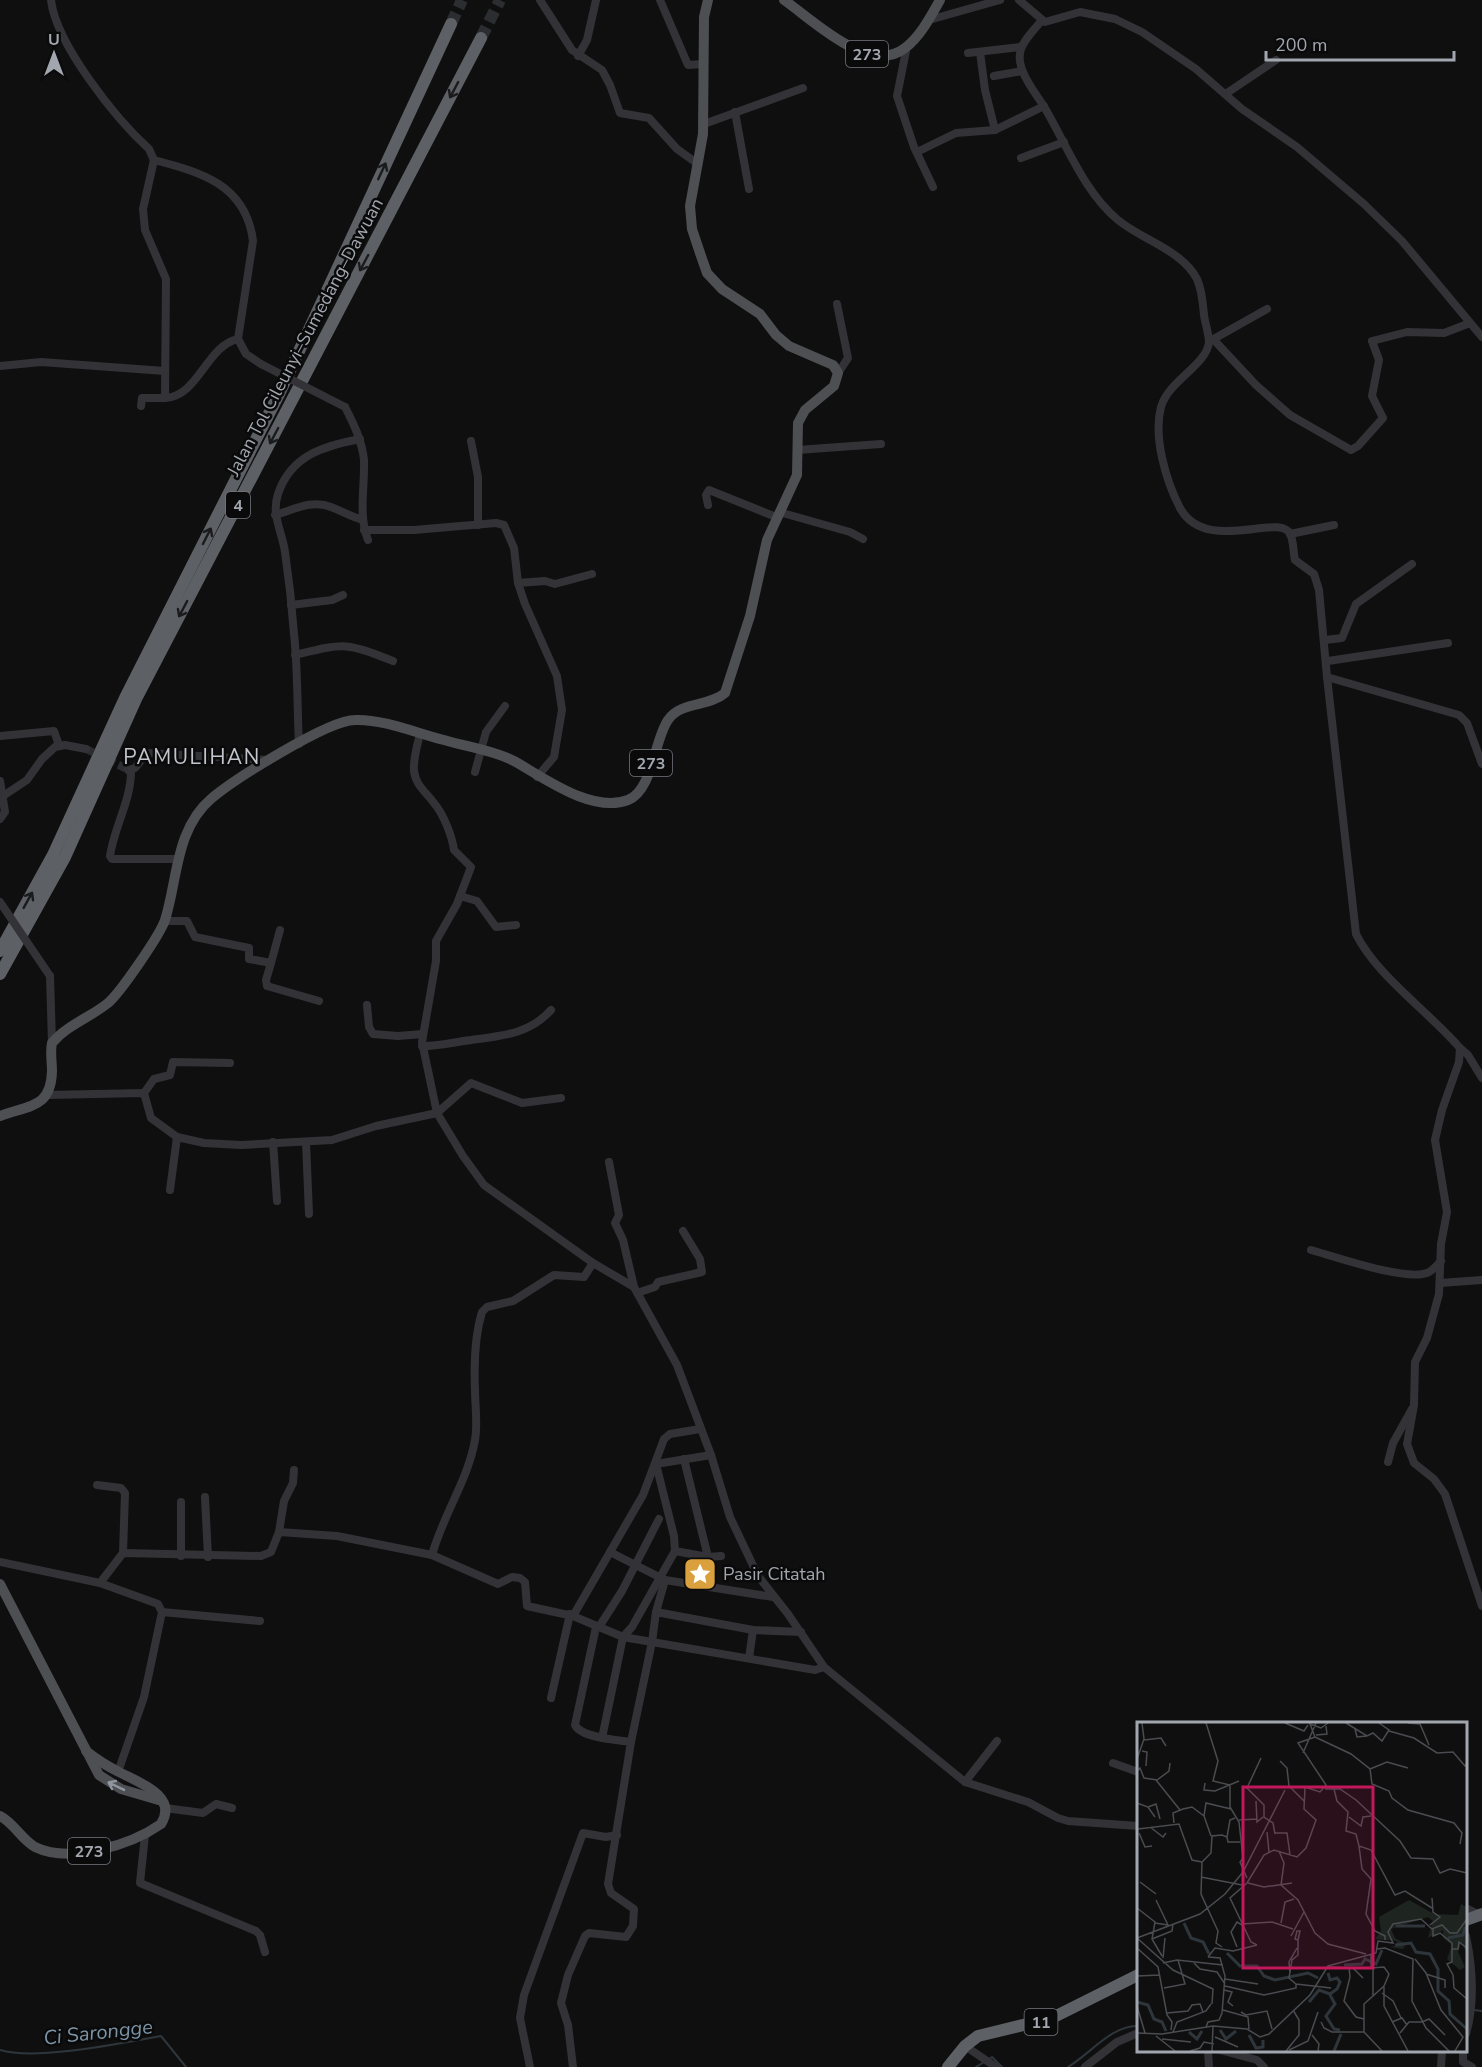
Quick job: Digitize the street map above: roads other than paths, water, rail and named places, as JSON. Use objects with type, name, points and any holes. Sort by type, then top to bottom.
[{"type":"highway","name":"Jalan Tol Cileunyi–Sumedang–Dawuan","points":[[0,951],[53,855],[125,698],[280,392],[451,24]]},
{"type":"highway","name":"Jalan Tol Cileunyi–Sumedang–Dawuan","points":[[0,974],[65,857],[136,699],[481,38]]},
{"type":"highway","name":"11","points":[[948,2067],[965,2046],[986,2034],[1052,2018],[1136,1978]]},
{"type":"main road","points":[[708,0],[704,16],[704,124],[690,213],[692,229],[707,273],[722,289],[760,315],[776,335],[789,346],[833,365],[838,373]]},
{"type":"main road","name":"273","points":[[784,0],[840,41],[867,54],[882,56],[897,53],[908,46],[940,0]]},
{"type":"main road","name":"273","points":[[52,1043],[114,997],[149,949],[165,921],[178,859],[189,827],[209,800],[330,725],[353,720],[370,720],[482,750],[510,760],[537,777],[598,801],[622,801],[638,793],[671,716],[684,709],[715,700],[725,693],[750,616],[765,549],[797,475],[796,428],[800,417],[810,405],[834,386],[838,373]]},
{"type":"main road","points":[[0,1116],[40,1103],[47,1095],[51,1081],[52,1043]]},
{"type":"main road","points":[[0,1584],[99,1775],[108,1782],[163,1804]]},
{"type":"main road","points":[[86,1751],[118,1772],[154,1790],[163,1804],[161,1824],[145,1835]]},
{"type":"main road","name":"273","points":[[0,1816],[8,1820],[27,1842],[52,1852],[103,1849],[145,1835]]},
{"type":"street","points":[[51,0],[66,44],[101,94],[149,149],[154,160],[143,209],[145,230],[166,279],[165,398]]},
{"type":"street","points":[[540,0],[566,42],[578,56],[602,70],[620,113],[649,118],[677,150],[698,165]]},
{"type":"street","points":[[578,56],[587,40],[596,0]]},
{"type":"street","points":[[660,0],[688,64],[703,64]]},
{"type":"street","points":[[927,20],[1000,0]]},
{"type":"street","points":[[1019,0],[1042,20],[1049,21],[1080,12],[1115,19],[1142,32],[1227,93],[1242,108],[1297,147],[1379,218],[1482,338]]},
{"type":"street","points":[[1042,20],[1019,52],[1022,71],[1064,142],[1105,207],[1118,220],[1180,260],[1194,274],[1211,341],[1290,415],[1350,450],[1358,446],[1383,418],[1372,399],[1379,360],[1372,341],[1407,332],[1444,333],[1470,323]]},
{"type":"street","points":[[908,46],[897,96],[917,152],[933,187]]},
{"type":"street","points":[[968,53],[1021,47]]},
{"type":"street","points":[[980,52],[985,90],[995,130]]},
{"type":"street","points":[[1227,93],[1276,60]]},
{"type":"street","points":[[994,76],[1022,71]]},
{"type":"street","points":[[704,124],[803,88]]},
{"type":"street","points":[[917,152],[956,134],[995,130],[1044,106]]},
{"type":"street","points":[[735,112],[749,189]]},
{"type":"street","points":[[1021,158],[1064,142]]},
{"type":"street","points":[[154,160],[199,172],[216,180],[246,217],[253,241],[238,339],[246,354],[261,364],[345,407],[360,439],[364,459],[363,520],[368,540]]},
{"type":"street","points":[[837,304],[848,358],[838,373]]},
{"type":"street","points":[[1267,309],[1211,341],[1199,360],[1170,390],[1161,406],[1160,443],[1170,483],[1180,507],[1195,525],[1225,532],[1276,526],[1285,528],[1290,534],[1295,560],[1314,574],[1319,590],[1328,661],[1327,677],[1356,934],[1370,957],[1468,1055],[1482,1078]]},
{"type":"street","points":[[141,406],[142,398],[165,398],[185,389],[219,349],[238,339]]},
{"type":"street","points":[[0,366],[41,362],[165,371]]},
{"type":"street","points":[[299,744],[295,655],[285,548],[274,515],[278,494],[292,469],[306,454],[332,444],[360,439]]},
{"type":"street","points":[[471,441],[478,477],[478,525]]},
{"type":"street","points":[[797,450],[880,444]]},
{"type":"street","points":[[708,505],[706,492],[709,490],[778,515],[850,532],[863,539]]},
{"type":"street","points":[[274,515],[315,503],[328,505],[348,516],[363,520]]},
{"type":"street","points":[[364,530],[414,530],[496,523],[504,525],[514,548],[518,583],[557,676],[562,710],[554,757],[537,777]]},
{"type":"street","points":[[1290,534],[1334,525]]},
{"type":"street","points":[[1325,640],[1342,638],[1359,602],[1412,564]]},
{"type":"street","points":[[518,583],[542,580],[555,584],[592,574]]},
{"type":"street","points":[[291,605],[332,600],[343,595]]},
{"type":"street","points":[[1328,661],[1448,643]]},
{"type":"street","points":[[295,655],[346,645],[393,661]]},
{"type":"street","points":[[1327,677],[1459,715],[1467,723],[1482,764]]},
{"type":"street","points":[[475,772],[490,724],[505,706]]},
{"type":"street","points":[[0,736],[54,731],[59,745]]},
{"type":"street","points":[[420,734],[414,772],[419,787],[435,804],[453,842],[454,850],[471,867],[460,896],[436,941],[436,962],[423,1034],[422,1046],[437,1113],[484,1185],[593,1263],[635,1290],[655,1287],[658,1282],[702,1272],[700,1259],[683,1231]]},
{"type":"street","points":[[3,796],[27,780],[42,759],[59,745],[86,749]]},
{"type":"street","points":[[178,859],[112,859],[110,856],[113,833],[124,812],[129,770],[147,753],[271,760]]},
{"type":"street","points":[[0,781],[5,812],[0,819]]},
{"type":"street","points":[[460,896],[477,901],[496,927],[516,926]]},
{"type":"street","points":[[0,902],[50,976],[52,1043]]},
{"type":"street","points":[[165,921],[187,921],[195,937],[249,947],[249,959],[271,963]]},
{"type":"street","points":[[280,930],[266,980],[267,986],[319,1001]]},
{"type":"street","points":[[367,1005],[369,1027],[373,1034],[398,1036],[423,1034]]},
{"type":"street","points":[[422,1046],[446,1046],[511,1034],[527,1029],[551,1010]]},
{"type":"street","points":[[1460,1048],[1460,1062],[1442,1110],[1435,1140],[1447,1212],[1442,1237],[1438,1301],[1427,1338],[1416,1362],[1414,1405],[1407,1440],[1408,1450],[1414,1463],[1434,1479],[1445,1494],[1482,1606]]},
{"type":"street","points":[[144,1093],[154,1079],[170,1075],[173,1062],[230,1063]]},
{"type":"street","points":[[144,1093],[151,1118],[177,1137],[204,1143],[242,1145],[332,1140],[376,1126],[437,1113],[471,1083],[522,1102],[561,1098]]},
{"type":"street","points":[[47,1095],[144,1093]]},
{"type":"street","points":[[170,1190],[177,1137]]},
{"type":"street","points":[[306,1142],[309,1214]]},
{"type":"street","points":[[273,1143],[277,1201]]},
{"type":"street","points":[[609,1162],[619,1215],[615,1223],[623,1240],[635,1290],[677,1365],[711,1455],[730,1517],[758,1576],[801,1632],[824,1667],[965,1782],[1028,1802],[1058,1818],[1137,1826]]},
{"type":"street","points":[[1311,1250],[1406,1273],[1428,1273],[1441,1261]]},
{"type":"street","points":[[432,1555],[445,1516],[465,1476],[473,1449],[476,1423],[475,1375],[482,1312],[487,1307],[513,1301],[554,1275],[584,1277],[593,1263]]},
{"type":"street","points":[[1440,1283],[1482,1280]]},
{"type":"street","points":[[1388,1462],[1392,1443],[1414,1405]]},
{"type":"street","points":[[551,1698],[572,1615],[643,1495],[667,1436],[700,1429]]},
{"type":"street","points":[[656,1464],[711,1455]]},
{"type":"street","points":[[684,1459],[708,1557]]},
{"type":"street","points":[[602,1738],[622,1637],[632,1627],[662,1578],[675,1551],[674,1536],[656,1464]]},
{"type":"street","points":[[123,1553],[208,1557],[266,1555],[272,1550],[279,1532],[284,1501],[293,1483],[294,1470]]},
{"type":"street","points":[[97,1485],[121,1488],[125,1493],[123,1553],[100,1583]]},
{"type":"street","points":[[205,1497],[208,1557]]},
{"type":"street","points":[[181,1502],[181,1556]]},
{"type":"street","points":[[631,1742],[602,1738],[579,1731],[575,1725],[598,1627],[636,1566],[659,1519]]},
{"type":"street","points":[[279,1532],[337,1536],[432,1555],[498,1584],[512,1577],[520,1578],[525,1582],[527,1606],[572,1615],[622,1637],[815,1670],[824,1667]]},
{"type":"street","points":[[675,1551],[708,1557],[721,1556]]},
{"type":"street","points":[[610,1552],[662,1578],[773,1597]]},
{"type":"street","points":[[0,1562],[100,1583],[158,1604],[162,1612],[144,1697],[118,1772]]},
{"type":"street","points":[[573,2067],[568,2025],[561,2003],[577,1954],[585,1936],[589,1933],[626,1937],[635,1914],[634,1909],[608,1888],[631,1742],[652,1642],[662,1578]]},
{"type":"street","points":[[162,1612],[260,1621]]},
{"type":"street","points":[[656,1612],[753,1630],[801,1632]]},
{"type":"street","points":[[748,1658],[753,1630]]},
{"type":"street","points":[[965,1782],[998,1741]]},
{"type":"street","points":[[1113,1763],[1137,1772]]},
{"type":"street","points":[[163,1804],[203,1813],[216,1804],[232,1808]]},
{"type":"street","points":[[530,2067],[520,2018],[524,1995],[540,1948],[562,1895],[583,1833],[606,1837],[617,1834]]},
{"type":"street","points":[[145,1835],[140,1883],[256,1931],[260,1935],[265,1952]]},
{"type":"street","points":[[1467,1942],[1473,1995],[1467,2026]]},
{"type":"street","points":[[1085,2067],[1117,2042],[1137,2033]]},
{"type":"street","points":[[965,2046],[989,2063]]},
{"type":"street","points":[[1208,2052],[1209,2067]]},
{"type":"street","points":[[1227,2052],[1257,2060],[1264,2067]]},
{"type":"street","points":[[1463,2052],[1463,2062],[1472,2067]]},
{"type":"waterway","points":[[1474,2010],[1482,2011]]},
{"type":"waterway","points":[[1068,2067],[1110,2035],[1128,2027],[1137,2026]]},
{"type":"waterway","name":"Ci Sarongge","points":[[0,2050],[16,2053],[56,2052],[161,2036],[186,2067]]},
{"type":"waterway","points":[[989,2059],[992,2057],[1002,2067]]},
{"type":"waterway","points":[[976,2067],[984,2062]]},
{"type":"tunnel","points":[[451,24],[462,0]]},
{"type":"tunnel","points":[[481,38],[500,0]]},
{"type":"tunnel","points":[[86,749],[127,769]]},
{"type":"place","name":"Pasir Citatah","points":[[700,1574]]},
{"type":"district","name":"PAMULIHAN","points":[[192,757]]}]
